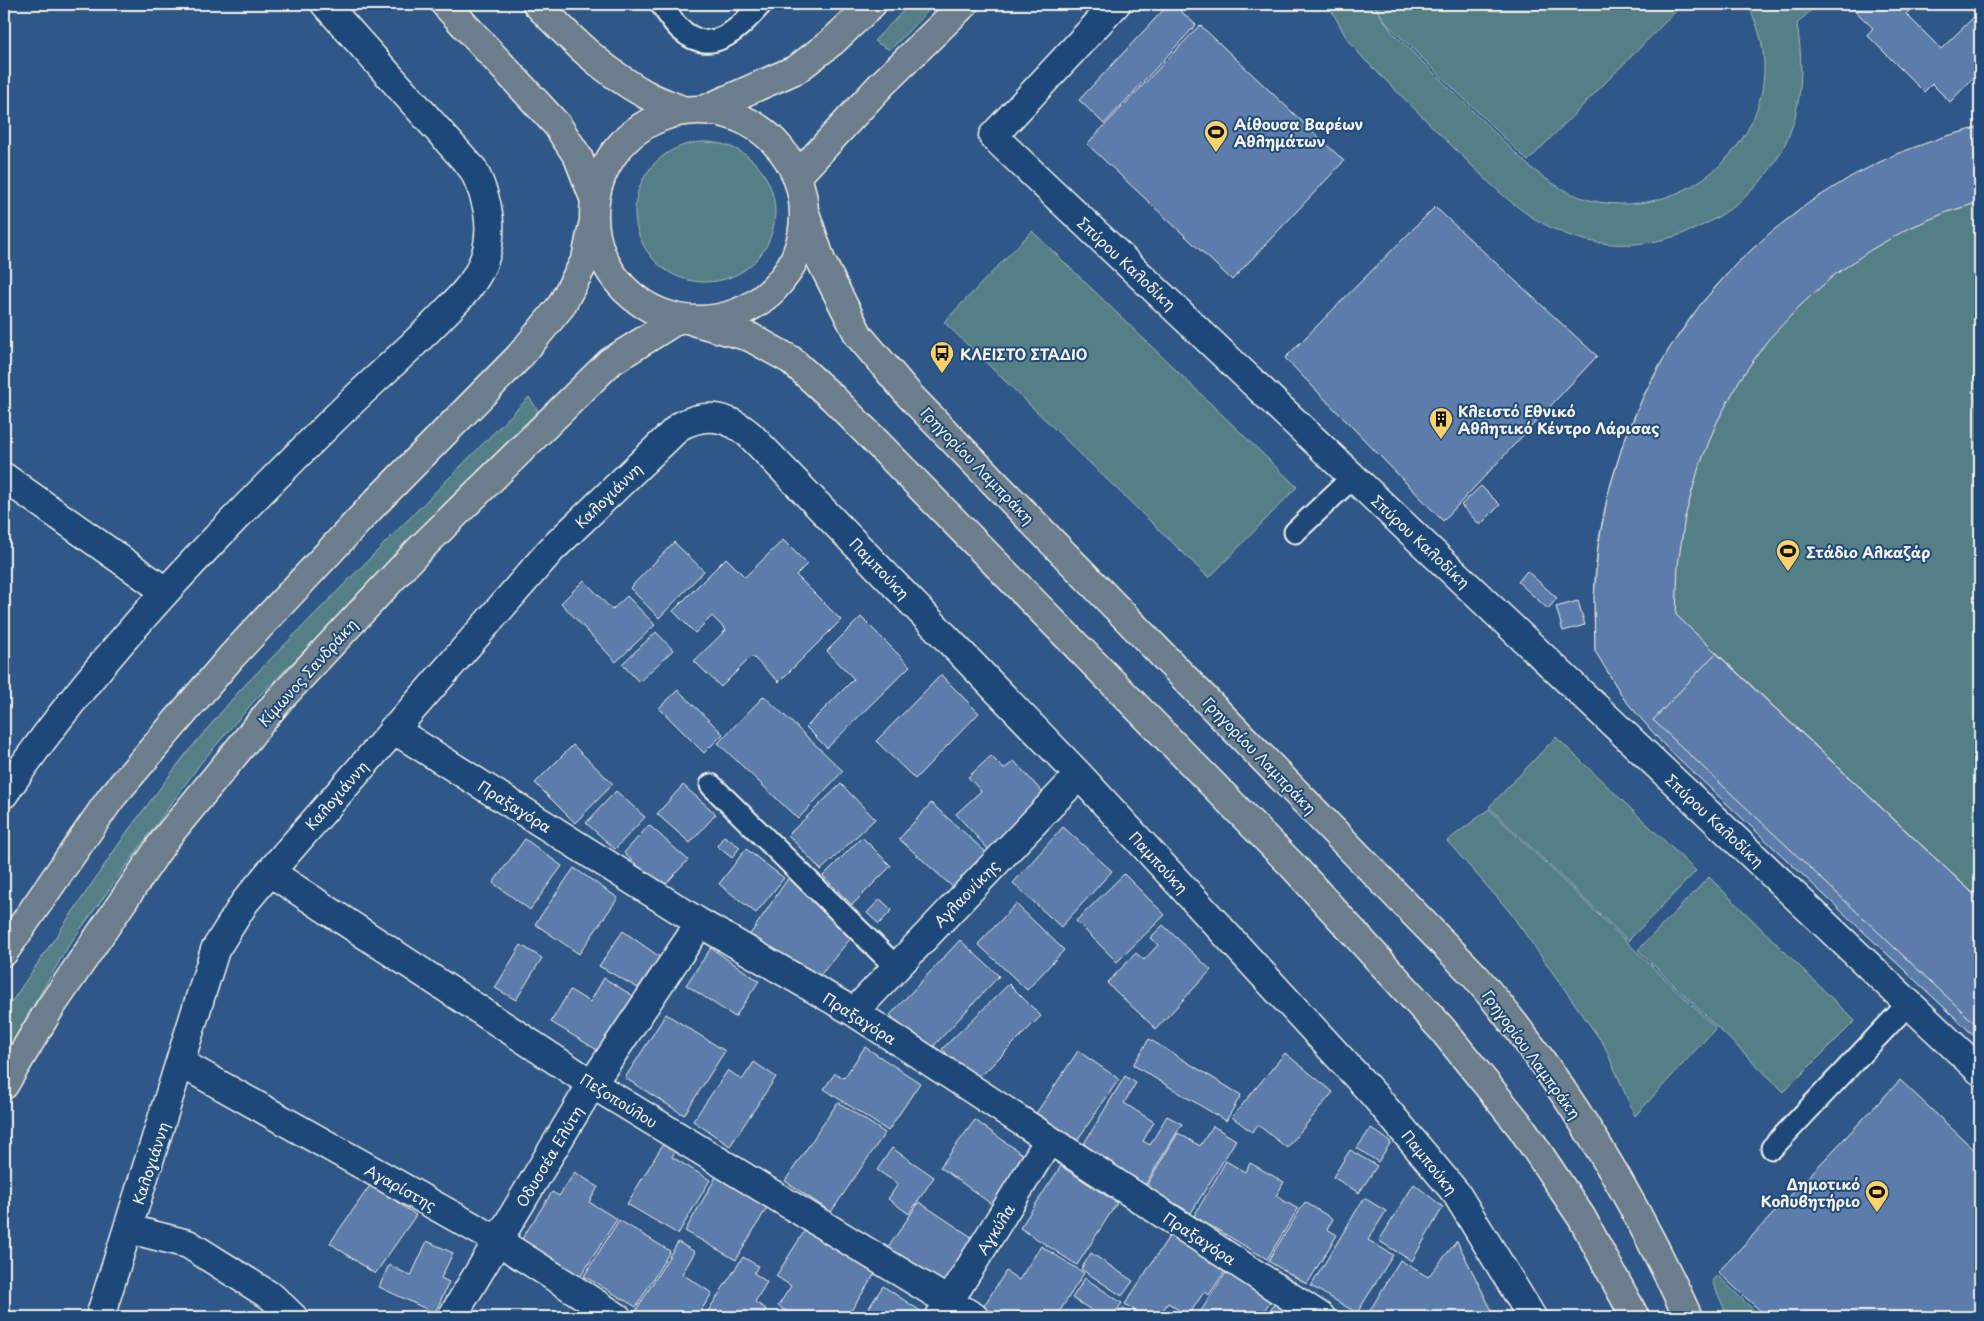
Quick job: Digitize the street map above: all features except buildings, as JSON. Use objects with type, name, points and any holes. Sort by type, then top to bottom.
[{"type":"main road","points":[[445,4],[557,125],[578,157],[594,198]]},
{"type":"main road","points":[[537,4],[590,57],[612,74],[646,95],[695,110],[744,119],[776,142],[798,175],[806,216],[798,257],[773,292],[738,315],[687,321]]},
{"type":"main road","points":[[4,952],[111,798],[232,656],[376,502],[519,357],[561,306],[586,259],[594,225],[594,198],[605,167],[625,140],[652,120],[695,110],[798,69],[832,42],[872,4]]},
{"type":"main road","points":[[798,175],[882,84],[964,4]]},
{"type":"main road","name":"Γρηγορίου Λαμπράκη","points":[[806,216],[821,261],[859,336],[911,397],[1494,999],[1568,1102],[1610,1167],[1642,1225],[1688,1317]]},
{"type":"main road","points":[[594,225],[602,258],[620,286],[646,308],[687,321],[750,337],[791,360],[834,399],[1293,866],[1442,1029],[1521,1127],[1582,1218],[1635,1317]]},
{"type":"main road","name":"Κίμωνος Σανδράκη","points":[[4,1085],[50,1008],[166,838],[279,700],[418,551],[610,362],[687,321]]},
{"type":"street","points":[[4,794],[41,739],[165,591],[337,416],[410,349],[470,287],[482,266],[488,244],[490,221],[487,203],[473,169],[325,4]]},
{"type":"street","name":"Σπύρου Καλοδίκη","points":[[1116,4],[993,136],[1980,1071]]},
{"type":"street","name":"Καλογιάννη","points":[[100,1317],[215,950],[245,902],[393,729],[551,550],[680,426],[694,419],[708,416],[724,418],[739,425],[750,435]]},
{"type":"street","name":"Παμπούκη","points":[[750,435],[1079,774],[1374,1095],[1456,1192],[1532,1317]]},
{"type":"street","points":[[4,477],[165,591]]},
{"type":"street","name":"Πραξαγόρα","points":[[393,729],[700,923],[854,1012],[1321,1317]]},
{"type":"street","name":"Αγλαονίκης","points":[[854,1012],[1079,774]]},
{"type":"street","name":"Πεζοπούλου","points":[[270,872],[592,1084],[944,1310],[974,1317]]},
{"type":"street","name":"Οδυσσέα Ελύτη","points":[[452,1317],[592,1084],[700,923]]},
{"type":"street","name":"Αγαρίστης","points":[[181,1063],[498,1241],[617,1317]]},
{"type":"street","name":"Αγκύλα","points":[[944,1310],[1049,1140]]},
{"type":"street","points":[[129,1229],[188,1244],[272,1297],[293,1317]]},
{"type":"lane","points":[[661,4],[681,31],[702,40],[716,40],[728,36],[739,29],[762,4]]},
{"type":"lane","points":[[1295,532],[1353,476]]},
{"type":"lane","points":[[711,785],[896,967]]},
{"type":"lane","points":[[1772,1148],[1909,1003]]},
{"type":"green space","points":[[910,4],[935,4],[890,50],[874,41]]},
{"type":"green space","points":[[1328,4],[1373,4],[1392,32],[1529,166],[1553,183],[1570,193],[1589,200],[1639,203],[1677,193],[1709,174],[1736,148],[1754,116],[1763,80],[1762,42],[1747,4],[1817,4],[1797,24],[1801,70],[1795,117],[1781,152],[1760,182],[1732,207],[1701,226],[1666,239],[1629,244],[1592,242],[1556,230],[1541,223],[1514,204],[1363,58],[1346,37]]},
{"type":"green space","points":[[1374,4],[1683,4],[1528,161],[1386,23]]},
{"type":"green space","name":"Στάδιο Αλκαζάρ","points":[[1980,127],[1980,1041],[1882,949],[1595,651],[1594,611],[1598,545],[1615,468],[1642,398],[1679,334],[1724,277],[1778,227],[1839,185],[1906,152]]},
{"type":"green space","points":[[705,142],[719,143],[732,147],[754,163],[770,185],[774,198],[774,226],[770,239],[754,261],[732,277],[719,281],[705,282],[691,281],[678,277],[656,261],[640,239],[636,226],[635,212],[636,198],[640,185],[656,163],[678,147],[691,143]]},
{"type":"green space","points":[[1032,231],[1297,487],[1209,578],[944,322]]},
{"type":"green space","points":[[529,397],[541,415],[255,700],[200,764],[69,945],[4,1056],[4,1013],[127,832],[185,755],[241,689]]},
{"type":"green space","points":[[1556,737],[1696,871],[1628,941],[1489,807]]},
{"type":"green space","points":[[1489,809],[1716,1028],[1635,1116],[1604,1045],[1509,911],[1447,841]]},
{"type":"green space","points":[[1709,877],[1855,1021],[1784,1092],[1638,950]]},
{"type":"green space","points":[[1717,1275],[1761,1317],[1728,1317],[1712,1281]]},
{"type":"place","name":"Αίθουσα Βαρέων Αθλημάτων","points":[[1216,153]]},
{"type":"place","name":"ΚΛΕΙΣΤΟ ΣΤΑΔΙΟ","points":[[942,374]]},
{"type":"place","name":"Κλειστό Εθνικό Αθλητικό Κέντρο Λάρισας","points":[[1441,440]]},
{"type":"place","name":"Στάδιο Αλκαζάρ","points":[[1788,572]]},
{"type":"place","name":"Δημοτικό Κολυβητήριο","points":[[1877,1213]]}]
